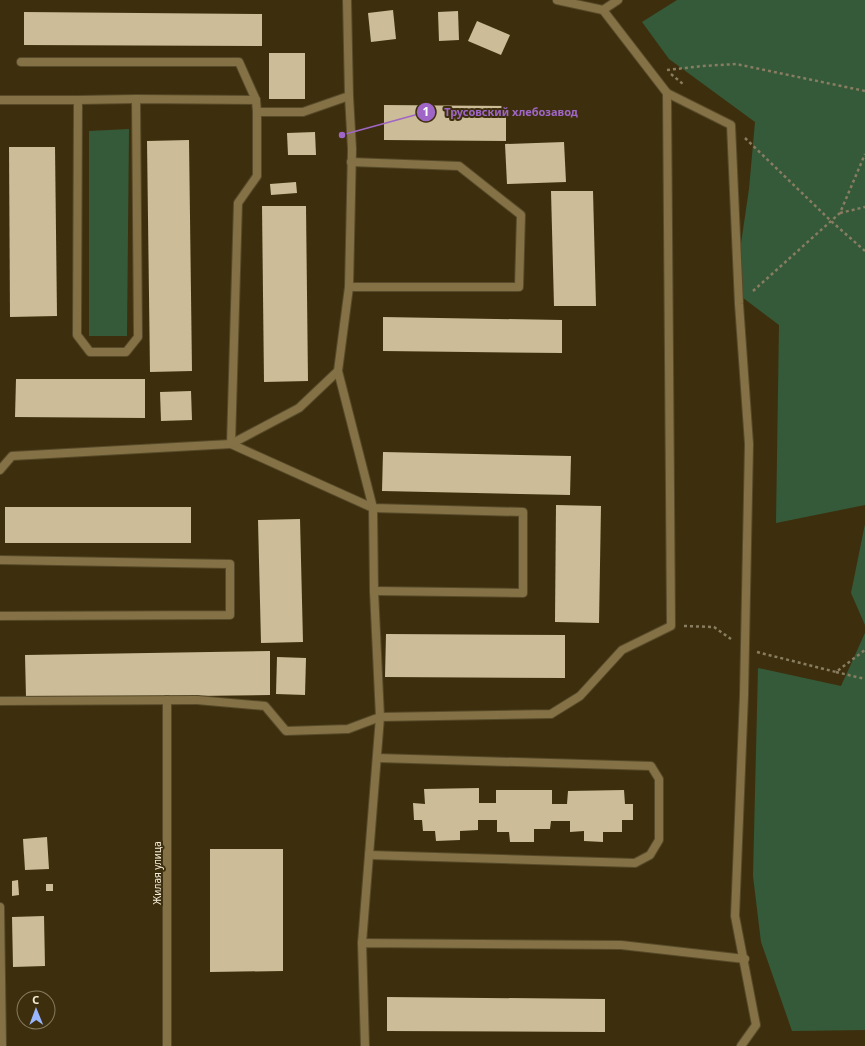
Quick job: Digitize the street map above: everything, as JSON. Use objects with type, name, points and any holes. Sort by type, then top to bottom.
[{"type":"street","points":[[347,0],[352,162],[350,287],[338,371],[373,508],[374,590],[380,717],[362,943],[365,1046]]},
{"type":"street","points":[[557,0],[603,10],[667,93],[731,124],[739,304],[748,444],[745,649],[735,916],[745,959],[756,1025],[741,1046]]},
{"type":"street","points":[[603,10],[618,0]]},
{"type":"street","points":[[21,62],[239,62],[256,100],[257,176],[238,203],[231,444]]},
{"type":"street","points":[[0,701],[197,700],[265,706],[286,731],[348,729],[380,717],[552,714],[580,696],[622,650],[672,626],[667,93]]},
{"type":"street","points":[[257,112],[303,112],[349,96]]},
{"type":"street","points":[[78,100],[77,335],[90,352],[126,352],[138,337],[136,99]]},
{"type":"street","points":[[0,100],[256,100]]},
{"type":"street","points":[[350,287],[519,287],[521,215],[459,166],[352,162]]},
{"type":"street","points":[[0,470],[12,456],[231,444],[299,408],[338,371]]},
{"type":"street","points":[[231,444],[373,508],[523,512],[523,593],[374,590]]},
{"type":"street","points":[[0,560],[230,564],[230,615],[0,616]]},
{"type":"street","name":"Жилая улица","points":[[166,700],[167,1046]]},
{"type":"street","points":[[369,855],[635,863],[650,855],[659,840],[659,779],[651,766],[377,758]]},
{"type":"street","points":[[0,908],[2,1046]]},
{"type":"street","points":[[362,943],[621,945],[745,959]]},
{"type":"path","points":[[668,71],[703,66],[736,64],[865,91]]},
{"type":"path","points":[[663,65],[685,86]]},
{"type":"path","points":[[731,124],[865,252]]},
{"type":"path","points":[[739,304],[840,213],[865,154]]},
{"type":"path","points":[[840,213],[865,207]]},
{"type":"path","points":[[672,626],[714,627],[745,649],[865,680]]},
{"type":"path","points":[[836,672],[865,650]]},
{"type":"green space","points":[[677,0],[865,0],[865,505],[776,523],[779,325],[734,291],[749,189],[755,122],[669,59],[642,22]]},
{"type":"green space","points":[[129,129],[127,336],[89,336],[89,131]]},
{"type":"green space","points":[[865,524],[865,625],[851,593]]},
{"type":"green space","points":[[865,633],[865,1030],[792,1031],[761,942],[753,876],[758,668],[841,686]]},
{"type":"building","points":[[393,10],[396,39],[371,42],[368,13]]},
{"type":"building","points":[[458,11],[459,40],[439,41],[438,12]]},
{"type":"building","points":[[24,12],[262,14],[262,46],[24,45]]},
{"type":"building","points":[[477,21],[510,35],[501,55],[468,41]]},
{"type":"building","points":[[269,53],[305,53],[305,99],[269,99]]},
{"type":"building","points":[[384,105],[506,106],[506,141],[384,140]]},
{"type":"building","points":[[315,132],[316,155],[288,155],[287,133]]},
{"type":"building","points":[[189,140],[192,371],[150,372],[147,141]]},
{"type":"building","points":[[564,142],[566,182],[507,184],[505,144]]},
{"type":"building","points":[[9,147],[55,147],[57,316],[10,317]]},
{"type":"building","points":[[296,182],[297,193],[271,195],[270,184]]},
{"type":"building","points":[[551,191],[593,191],[596,306],[554,306]]},
{"type":"building","points":[[262,206],[306,206],[308,381],[264,382]]},
{"type":"building","points":[[383,317],[562,320],[562,353],[383,351]]},
{"type":"building","points":[[16,379],[145,379],[145,418],[15,417]]},
{"type":"building","points":[[191,391],[192,420],[161,421],[160,392]]},
{"type":"building","points":[[383,452],[571,456],[570,495],[382,491]]},
{"type":"building","points":[[556,505],[601,506],[599,623],[555,622]]},
{"type":"building","points":[[5,507],[191,507],[191,543],[5,543]]},
{"type":"building","points":[[300,519],[303,642],[261,643],[258,520]]},
{"type":"building","points":[[386,634],[565,635],[565,678],[385,677]]},
{"type":"building","points":[[270,651],[270,695],[26,698],[25,655]]},
{"type":"building","points":[[277,657],[306,658],[305,695],[276,694]]},
{"type":"building","points":[[479,788],[479,803],[496,803],[496,790],[552,790],[552,804],[567,804],[568,791],[624,790],[625,804],[633,804],[633,820],[622,820],[622,832],[603,832],[603,842],[584,841],[584,831],[570,832],[570,821],[551,821],[550,829],[534,829],[534,842],[510,842],[509,832],[497,832],[497,820],[478,820],[478,830],[460,831],[460,840],[436,841],[435,831],[423,831],[422,820],[414,820],[413,803],[425,804],[424,789]]},
{"type":"building","points":[[47,837],[49,869],[25,870],[23,839]]},
{"type":"building","points":[[210,849],[283,849],[283,971],[210,972]]},
{"type":"building","points":[[18,880],[19,895],[12,896],[12,881]]},
{"type":"building","points":[[46,884],[53,884],[53,891],[46,891]]},
{"type":"building","points":[[44,916],[45,966],[13,967],[12,917]]},
{"type":"building","points":[[387,997],[605,999],[605,1032],[387,1031]]},
{"type":"place","name":"Трусовский хлебозавод","points":[[342,135]]}]
